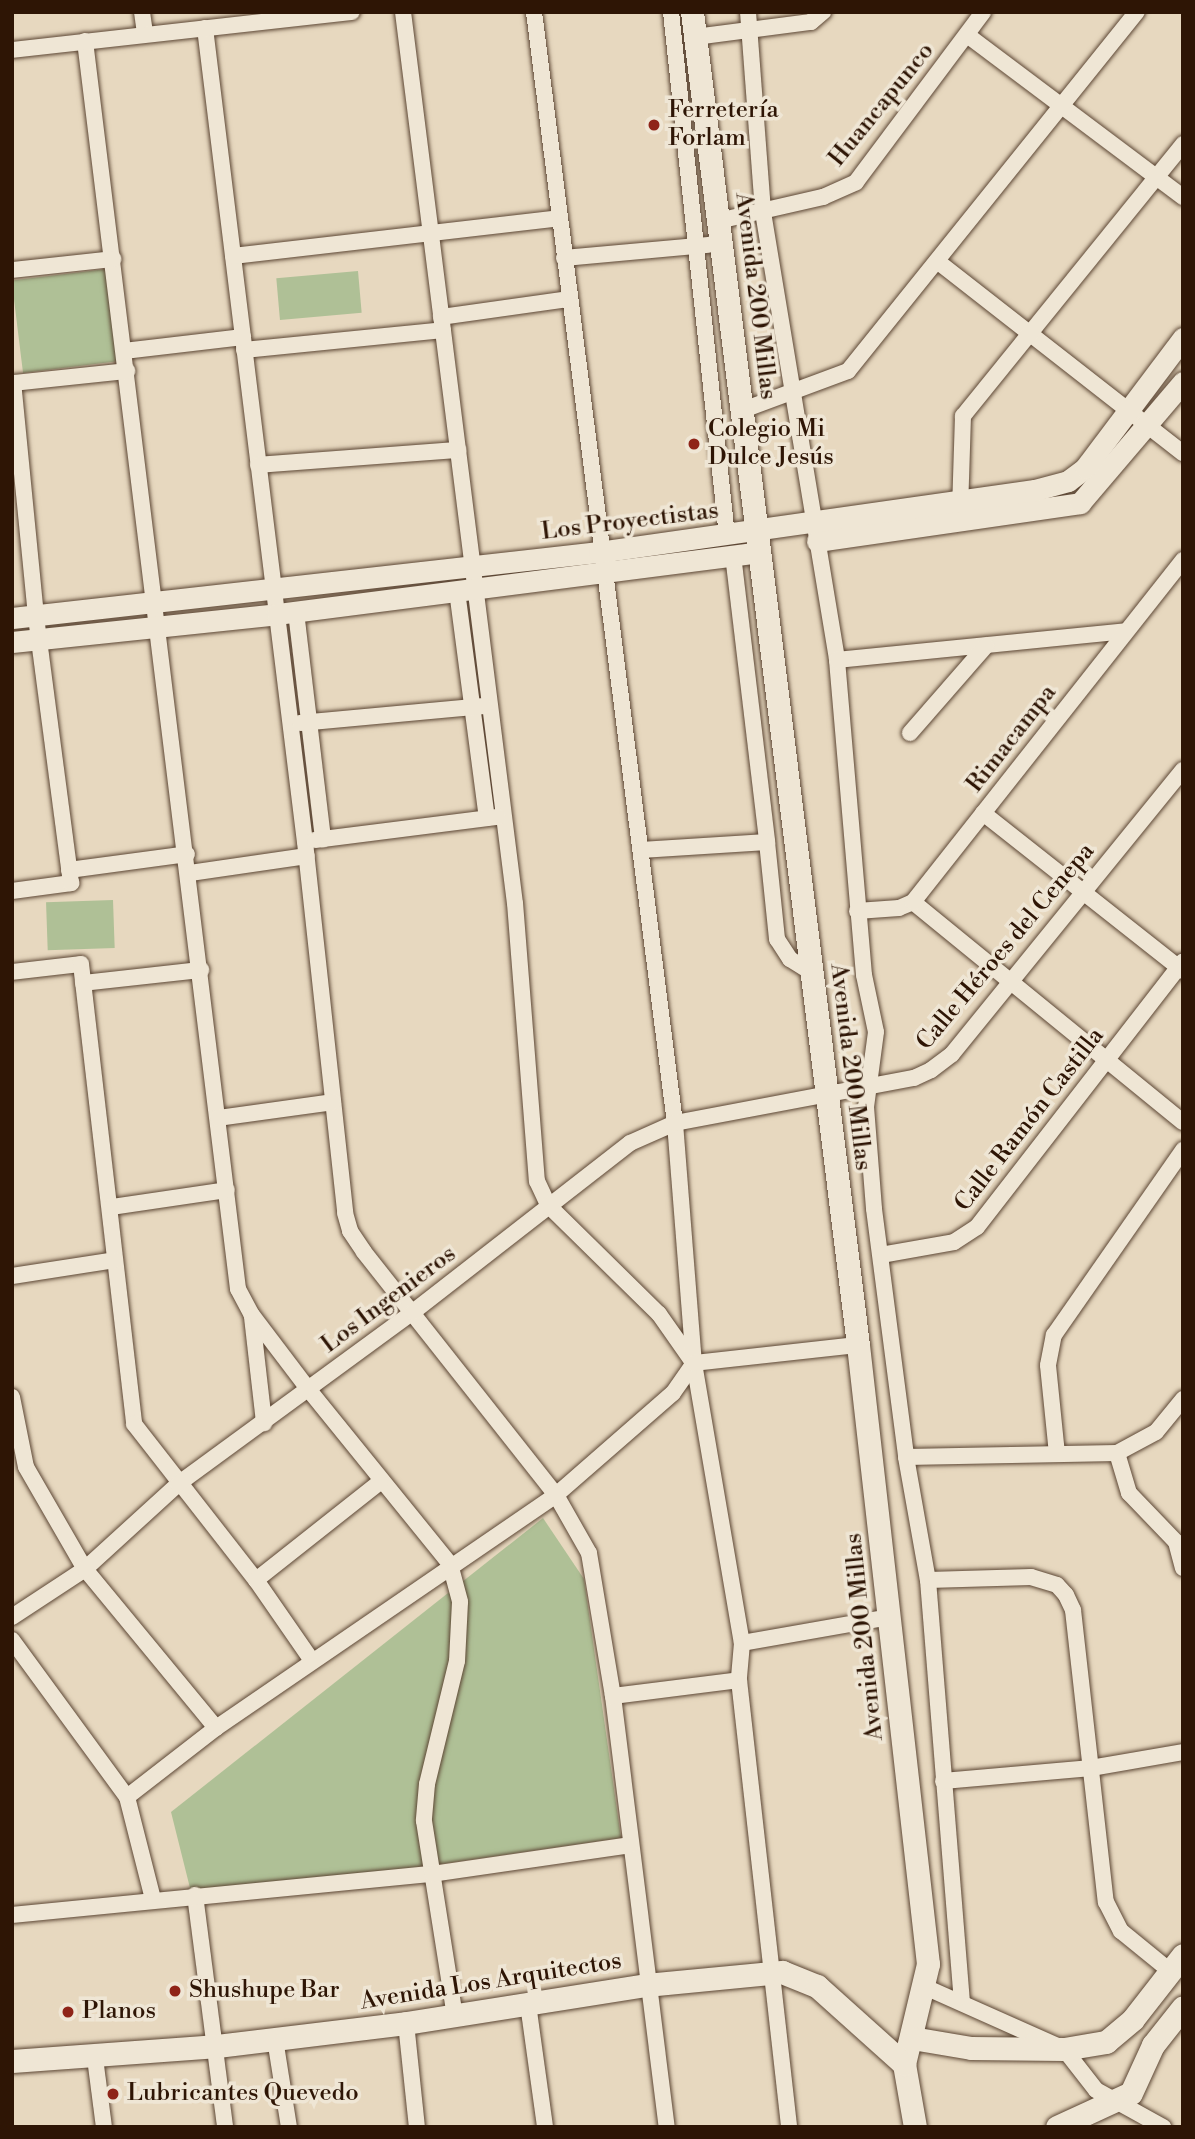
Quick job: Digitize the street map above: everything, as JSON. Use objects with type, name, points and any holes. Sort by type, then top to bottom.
[{"type":"main road","name":"Avenida 200 Millas","points":[[692,12],[858,1345],[928,1964],[925,1987],[904,2064],[915,2127]]},
{"type":"main road","points":[[912,2038],[971,2048],[1064,2049],[1106,2042],[1133,2019],[1177,1963]]},
{"type":"main road","name":"Avenida Los Arquitectos","points":[[12,2061],[95,2058],[217,2046],[406,2023],[646,1985],[768,1972],[804,1978],[904,2064]]},
{"type":"main road","points":[[1057,2127],[1085,2111],[1114,2103],[1131,2093],[1153,2045],[1183,2007]]},
{"type":"street","points":[[142,12],[145,34]]},
{"type":"street","points":[[12,50],[205,28],[278,16],[352,12]]},
{"type":"street","points":[[403,12],[458,450],[468,582],[473,707],[515,903],[537,1181],[548,1205],[659,1314],[694,1363]]},
{"type":"street","points":[[534,12],[601,562],[675,1123],[694,1363],[742,1643],[739,1680],[768,1972],[789,2127]]},
{"type":"street","points":[[671,12],[777,939],[789,958],[811,972]]},
{"type":"street","points":[[748,12],[763,212],[837,660],[865,989],[876,1032],[867,1086],[867,1125],[906,1457],[928,1580],[943,1781],[958,1920],[962,2003]]},
{"type":"street","points":[[695,37],[811,22],[823,12]]},
{"type":"street","name":"Huancapunco","points":[[718,221],[823,197],[856,182],[983,12]]},
{"type":"street","points":[[743,410],[848,371],[1138,12]]},
{"type":"street","points":[[205,28],[274,591],[286,613],[310,722],[323,839]]},
{"type":"street","points":[[967,35],[1064,104],[1183,197]]},
{"type":"street","points":[[85,41],[190,873],[239,1289],[252,1315],[309,1390],[380,1482],[450,1564],[461,1623],[427,1784],[424,1821],[455,2016]]},
{"type":"street","points":[[960,521],[963,416],[1183,144]]},
{"type":"street","points":[[233,256],[559,218]]},
{"type":"street","points":[[564,258],[721,244]]},
{"type":"street","points":[[12,270],[113,259]]},
{"type":"street","points":[[937,261],[1183,453]]},
{"type":"street","points":[[124,351],[244,344],[442,323],[569,299]]},
{"type":"street","name":"Los Proyectistas","points":[[12,618],[274,591],[468,582],[757,542],[816,532],[960,498],[1035,490],[1068,481],[1085,468],[1183,338]]},
{"type":"street","points":[[12,891],[71,883],[36,616],[13,383],[127,372]]},
{"type":"street","points":[[816,532],[960,521],[1080,503],[1148,427],[1183,382]]},
{"type":"street","points":[[258,465],[458,450]]},
{"type":"street","name":"Rimacampa","points":[[913,902],[1126,631],[1177,578],[1183,560]]},
{"type":"street","points":[[12,642],[286,613],[468,582]]},
{"type":"street","points":[[468,582],[490,706],[496,817]]},
{"type":"street","points":[[286,613],[291,724],[350,1231],[556,1494],[589,1553],[613,1696],[646,1985],[667,2127]]},
{"type":"street","points":[[837,660],[1126,631]]},
{"type":"street","points":[[910,733],[986,646]]},
{"type":"street","points":[[291,724],[490,706]]},
{"type":"street","name":"Calle Héroes del Cenepa","points":[[827,1093],[914,1078],[931,1070],[951,1054],[1183,770]]},
{"type":"street","points":[[983,813],[1181,966]]},
{"type":"street","points":[[190,873],[306,849],[323,839],[496,817]]},
{"type":"street","points":[[641,850],[768,842]]},
{"type":"street","points":[[69,870],[187,854]]},
{"type":"street","points":[[857,911],[899,908],[913,902],[1183,1122]]},
{"type":"street","points":[[12,972],[81,964],[112,1207],[115,1260],[134,1424],[178,1484],[256,1580],[312,1661]]},
{"type":"street","name":"Calle Ramón Castilla","points":[[881,1255],[954,1241],[977,1227],[1181,966]]},
{"type":"street","points":[[83,983],[201,970]]},
{"type":"street","name":"Los Ingenieros","points":[[12,1617],[85,1569],[178,1484],[413,1312],[630,1143],[675,1123],[827,1093]]},
{"type":"street","points":[[218,1118],[333,1102]]},
{"type":"street","points":[[1057,1454],[1048,1364],[1054,1335],[1067,1310],[1183,1150]]},
{"type":"street","points":[[112,1207],[227,1190]]},
{"type":"street","points":[[12,1276],[115,1260]]},
{"type":"street","points":[[252,1315],[264,1423]]},
{"type":"street","points":[[127,1797],[216,1728],[450,1564],[556,1494],[673,1393],[694,1363],[858,1345]]},
{"type":"street","points":[[12,1397],[26,1467],[85,1569],[216,1728]]},
{"type":"street","points":[[906,1457],[1117,1453],[1156,1432],[1183,1399]]},
{"type":"street","points":[[1117,1453],[1129,1493],[1176,1542],[1183,1568]]},
{"type":"street","points":[[256,1580],[380,1482]]},
{"type":"street","points":[[928,1580],[1031,1577],[1057,1585],[1066,1595],[1073,1610],[1106,1902],[1121,1931],[1177,1963]]},
{"type":"street","points":[[742,1643],[890,1617]]},
{"type":"street","points":[[12,1640],[127,1797],[153,1899]]},
{"type":"street","points":[[613,1696],[739,1680]]},
{"type":"street","points":[[943,1781],[1091,1768],[1183,1752]]},
{"type":"street","points":[[12,1914],[432,1874],[630,1845]]},
{"type":"street","points":[[195,1895],[217,2046],[225,2127]]},
{"type":"street","points":[[925,1987],[1064,2049],[1083,2077],[1114,2103],[1145,2121],[1163,2127]]},
{"type":"street","points":[[528,2004],[545,2127]]},
{"type":"street","points":[[406,2023],[416,2127]]},
{"type":"street","points":[[275,2039],[289,2127]]},
{"type":"street","points":[[95,2058],[104,2127]]},
{"type":"green space","points":[[106,269],[117,361],[23,373],[12,281]]},
{"type":"green space","points":[[358,271],[362,313],[280,320],[276,278]]},
{"type":"green space","points":[[113,900],[115,948],[48,950],[46,902]]},
{"type":"green space","points":[[543,1518],[584,1579],[621,1838],[193,1900],[171,1812]]},
{"type":"place","name":"Ferretería Forlam","points":[[654,125]]},
{"type":"place","name":"Colegio Mi Dulce Jesús","points":[[694,444]]},
{"type":"place","name":"Shushupe Bar","points":[[175,1991]]},
{"type":"place","name":"Planos","points":[[68,2012]]},
{"type":"place","name":"Lubricantes Quevedo","points":[[113,2094]]}]
